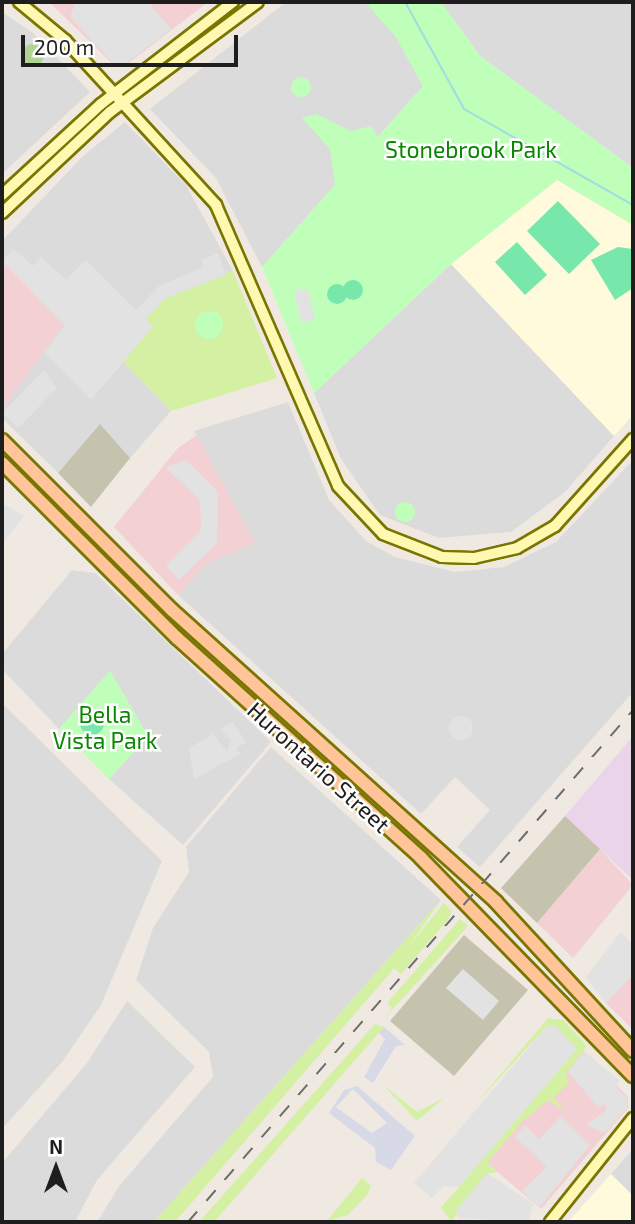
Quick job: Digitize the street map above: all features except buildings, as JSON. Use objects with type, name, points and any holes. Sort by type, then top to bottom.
[{"type":"main road","name":"Hurontario Street","points":[[2,440],[182,619],[496,902],[633,1051]]},
{"type":"main road","name":"Hurontario Street","points":[[2,463],[177,638],[421,858],[633,1076]]},
{"type":"street","points":[[19,2],[120,98],[216,205],[338,486],[383,534],[442,556],[474,558],[517,548],[555,526],[633,439]]},
{"type":"street","points":[[2,195],[233,2]]},
{"type":"street","points":[[2,213],[120,98],[258,2]]},
{"type":"street","points":[[551,1222],[630,1131],[633,1118]]},
{"type":"shaded area","points":[[49,2],[208,2],[126,65],[114,65]]},
{"type":"shaded area","points":[[76,2],[148,2],[171,29],[125,64],[114,64],[70,17]]},
{"type":"shaded area","points":[[286,2],[367,2],[396,37],[423,86],[262,267],[216,178],[150,109]]},
{"type":"shaded area","points":[[441,2],[633,2],[633,168],[480,56]]},
{"type":"shaded area","points":[[2,12],[33,33],[90,92],[2,174]]},
{"type":"shaded area","points":[[125,122],[186,185],[233,271],[166,298],[153,327],[121,359],[171,411],[130,458],[100,425],[58,473],[2,418],[2,409],[63,325],[2,260],[2,241],[83,156]]},
{"type":"shaded area","points":[[557,180],[633,225],[633,415],[614,436],[451,264]]},
{"type":"shaded area","points":[[14,249],[33,266],[41,257],[66,280],[86,260],[136,310],[159,286],[203,267],[202,260],[218,253],[226,275],[166,298],[146,319],[153,327],[91,400],[45,353],[65,325],[2,261]]},
{"type":"shaded area","points":[[2,260],[63,325],[2,409]]},
{"type":"shaded area","points":[[451,264],[614,436],[565,492],[511,532],[439,538],[380,515],[341,459],[314,393]]},
{"type":"shaded area","points":[[308,289],[315,320],[301,322],[294,291]]},
{"type":"shaded area","points":[[44,370],[57,388],[18,428],[2,413]]},
{"type":"shaded area","points":[[288,402],[329,500],[366,541],[395,557],[455,572],[504,567],[556,542],[633,460],[633,692],[480,867],[457,847],[490,810],[455,777],[421,814],[178,595],[207,563],[255,543],[194,431]]},
{"type":"shaded area","points":[[100,424],[130,458],[91,507],[58,473]]},
{"type":"shaded area","points":[[197,435],[255,543],[207,563],[178,595],[114,527],[178,448]]},
{"type":"shaded area","points":[[186,460],[218,492],[217,543],[179,580],[166,565],[201,530],[200,500],[165,467]]},
{"type":"shaded area","points":[[2,503],[24,516],[2,544]]},
{"type":"shaded area","points":[[72,570],[95,573],[271,742],[183,845],[109,779],[148,736],[110,671],[59,729],[2,669],[2,654]]},
{"type":"shaded area","points":[[2,703],[162,861],[101,1005],[62,1062],[2,1129]]},
{"type":"shaded area","points":[[461,716],[470,719],[473,728],[470,737],[461,740],[452,737],[449,728],[452,719]]},
{"type":"shaded area","points":[[233,722],[246,742],[237,748],[240,754],[194,779],[189,748],[213,734],[227,751],[231,740],[220,729]]},
{"type":"shaded area","points":[[633,736],[633,880],[565,816]]},
{"type":"shaded area","points":[[271,747],[441,900],[154,1222],[97,1222],[120,1185],[213,1077],[209,1052],[136,980],[153,928],[189,872],[186,847]]},
{"type":"shaded area","points":[[565,816],[600,849],[537,923],[501,888]]},
{"type":"shaded area","points":[[600,849],[633,885],[573,958],[537,923]]},
{"type":"shaded area","points":[[621,932],[633,944],[633,974],[606,1003],[586,977]]},
{"type":"shaded area","points":[[464,935],[528,990],[454,1076],[390,1021]]},
{"type":"shaded area","points":[[463,969],[499,1001],[483,1020],[446,988]]},
{"type":"shaded area","points":[[633,974],[633,1030],[606,1003]]},
{"type":"shaded area","points":[[127,1001],[195,1067],[97,1180],[75,1222],[2,1222],[2,1163],[87,1063]]},
{"type":"shaded area","points":[[547,1026],[555,1026],[577,1049],[459,1187],[443,1186],[432,1198],[414,1183]]},
{"type":"shaded area","points":[[384,1027],[405,1045],[396,1046],[373,1083],[364,1077],[385,1039],[379,1033]]},
{"type":"shaded area","points":[[581,1048],[628,1097],[628,1108],[541,1209],[487,1163]]},
{"type":"shaded area","points":[[584,1051],[620,1081],[616,1087],[627,1098],[627,1108],[605,1133],[586,1125],[606,1110],[604,1102],[599,1108],[568,1072]]},
{"type":"shaded area","points":[[357,1086],[415,1136],[391,1170],[376,1162],[375,1148],[329,1113],[344,1090]],"holes":[[[353,1089],[387,1123],[372,1133],[336,1107]]]},
{"type":"shaded area","points":[[561,1116],[590,1145],[539,1208],[522,1191],[547,1167],[515,1137],[525,1125],[539,1139]]},
{"type":"shaded area","points":[[633,1149],[633,1196],[611,1174]]},
{"type":"shaded area","points":[[487,1173],[533,1204],[529,1222],[458,1218],[456,1211]]},
{"type":"shaded area","points":[[611,1174],[633,1196],[633,1222],[568,1222]]},
{"type":"green space","name":"Stonebrook Park","points":[[365,2],[441,2],[480,56],[633,168],[633,225],[557,180],[451,264],[314,393],[262,267],[335,185],[330,149],[302,118],[316,114],[351,131],[371,126],[378,137],[423,86],[396,37]]},
{"type":"green space","points":[[33,44],[41,47],[44,55],[41,63],[33,66],[25,63],[22,55],[25,47]]},
{"type":"green space","points":[[301,77],[308,80],[311,87],[308,94],[301,97],[294,94],[291,87],[294,80]]},
{"type":"green space","points":[[558,201],[600,244],[569,274],[527,231]]},
{"type":"green space","points":[[517,242],[547,275],[525,295],[495,262]]},
{"type":"green space","points":[[618,247],[633,249],[633,288],[615,300],[591,260]]},
{"type":"green space","points":[[233,271],[277,378],[171,411],[121,359],[153,327],[145,319],[166,298]]},
{"type":"green space","points":[[353,280],[360,283],[363,290],[360,297],[353,300],[346,297],[343,290],[346,283]]},
{"type":"green space","points":[[337,284],[344,287],[347,294],[344,301],[337,304],[330,301],[327,294],[330,287]]},
{"type":"green space","points":[[209,311],[219,315],[223,325],[219,335],[209,339],[199,335],[195,325],[199,315]]},
{"type":"green space","points":[[405,502],[412,505],[415,512],[412,519],[405,522],[398,519],[395,512],[398,505]]},
{"type":"green space","name":"Bella Vista Park","points":[[110,671],[148,736],[109,779],[59,729]]},
{"type":"green space","points":[[92,711],[100,715],[104,723],[100,731],[92,735],[84,731],[80,723],[84,715]]},
{"type":"green space","points":[[441,900],[391,972],[175,1222],[154,1222]]},
{"type":"green space","points":[[444,903],[452,911],[447,921],[401,974],[392,967]]},
{"type":"green space","points":[[460,919],[468,926],[384,1019],[392,1008],[387,1003]]},
{"type":"green space","points":[[548,1018],[563,1020],[587,1046],[565,1075],[570,1081],[554,1098],[566,1111],[548,1100],[522,1122],[487,1163],[497,1172],[487,1174],[451,1222],[441,1207],[459,1187],[547,1026],[474,1106]]},
{"type":"green space","points":[[375,1024],[384,1027],[214,1222],[199,1222]]},
{"type":"green space","points":[[382,1084],[417,1112],[444,1098],[417,1121]]},
{"type":"green space","points":[[362,1178],[371,1186],[368,1194],[348,1215],[327,1221]]},
{"type":"waterway","points":[[405,2],[464,109],[633,205]]},
{"type":"railway","points":[[188,1222],[633,710]]}]
